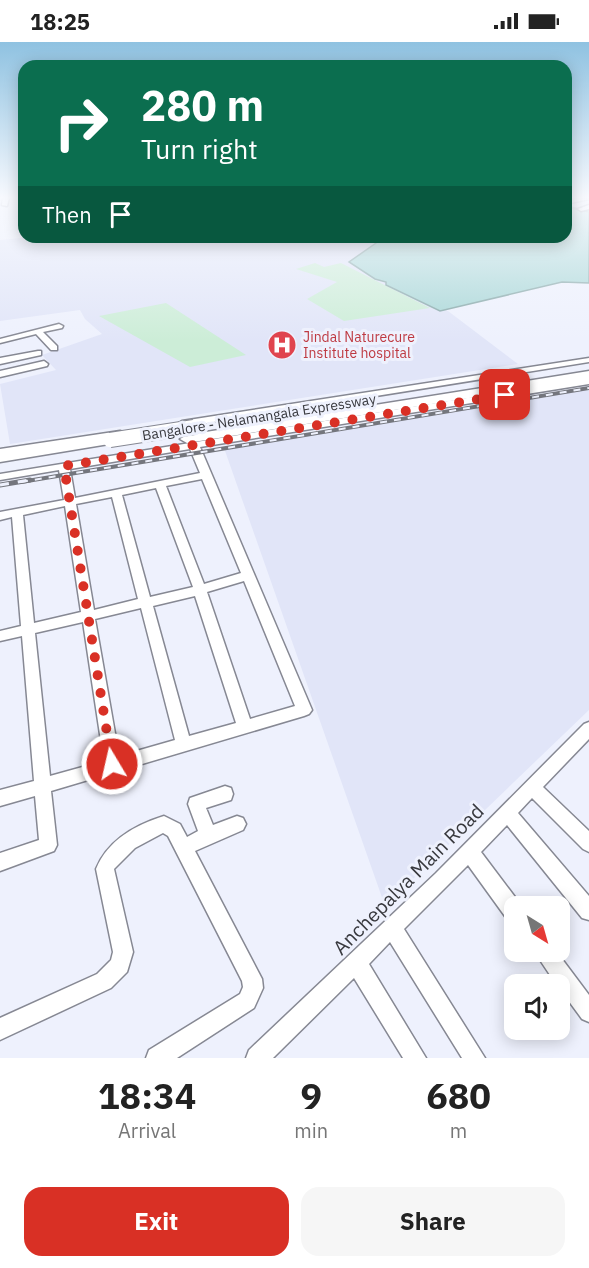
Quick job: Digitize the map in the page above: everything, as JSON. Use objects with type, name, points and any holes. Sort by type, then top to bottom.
[{"type":"highway","name":"Bangalore - Nelamangala Expressway","points":[[0,469],[528,381],[589,367]]},
{"type":"highway","name":"Bangalore - Nelamangala Expressway","points":[[0,457],[528,381],[589,375]]},
{"type":"street","points":[[0,340],[59,326]]},
{"type":"street","points":[[3,332],[23,327],[27,334]]},
{"type":"street","points":[[37,331],[54,348]]},
{"type":"street","points":[[0,353],[20,349]]},
{"type":"street","points":[[0,361],[38,353]]},
{"type":"street","points":[[0,452],[589,360]]},
{"type":"street","points":[[0,374],[44,364]]},
{"type":"street","points":[[0,477],[589,381]]},
{"type":"street","points":[[159,427],[166,450]]},
{"type":"street","points":[[141,430],[149,453]]},
{"type":"street","points":[[0,798],[304,710],[194,446]]},
{"type":"street","points":[[64,466],[112,764]]},
{"type":"street","points":[[0,516],[205,475]]},
{"type":"street","points":[[160,485],[200,590],[245,728]]},
{"type":"street","points":[[116,493],[184,745]]},
{"type":"street","points":[[0,861],[48,845],[17,512]]},
{"type":"street","points":[[0,636],[200,590],[247,576]]},
{"type":"street","name":"Anchepalya Main Road","points":[[257,1058],[587,735]]},
{"type":"street","points":[[532,787],[589,843]]},
{"type":"street","points":[[208,835],[196,804],[225,794]]},
{"type":"street","points":[[507,812],[589,911]]},
{"type":"street","points":[[0,1029],[104,981],[120,965],[123,952],[105,869],[110,856],[164,824],[174,830],[252,979],[253,988],[247,1001],[158,1058]]},
{"type":"street","points":[[183,848],[237,824]]},
{"type":"street","points":[[469,851],[504,898]]},
{"type":"street","points":[[392,927],[474,1058]]},
{"type":"street","points":[[357,962],[415,1058]]},
{"type":"street","points":[[552,962],[589,1012]]},
{"type":"shaded area","name":"Jindal Naturecure Institute hospital","points":[[0,245],[373,245],[350,262],[375,279],[386,282],[387,285],[448,311],[518,364],[10,444],[0,384],[56,370],[42,355],[102,334],[85,319],[80,310],[0,321]]},
{"type":"shaded area","points":[[373,245],[589,245],[589,283],[562,282],[440,311],[386,285],[386,282],[375,279],[349,262]]},
{"type":"shaded area","points":[[315,263],[324,267],[341,263],[430,308],[344,321],[307,299],[337,282],[296,269]]},
{"type":"shaded area","points":[[166,303],[246,355],[190,367],[99,316]]},
{"type":"shaded area","points":[[589,388],[589,710],[385,906],[224,448]]},
{"type":"railway","points":[[21,482],[589,388]]},
{"type":"railway","points":[[0,485],[30,480]]},
{"type":"place","name":"Jindal Naturecure Institute hospital","points":[[282,345]]},
{"type":"route","points":[[112,764],[64,466],[505,395]]}]
